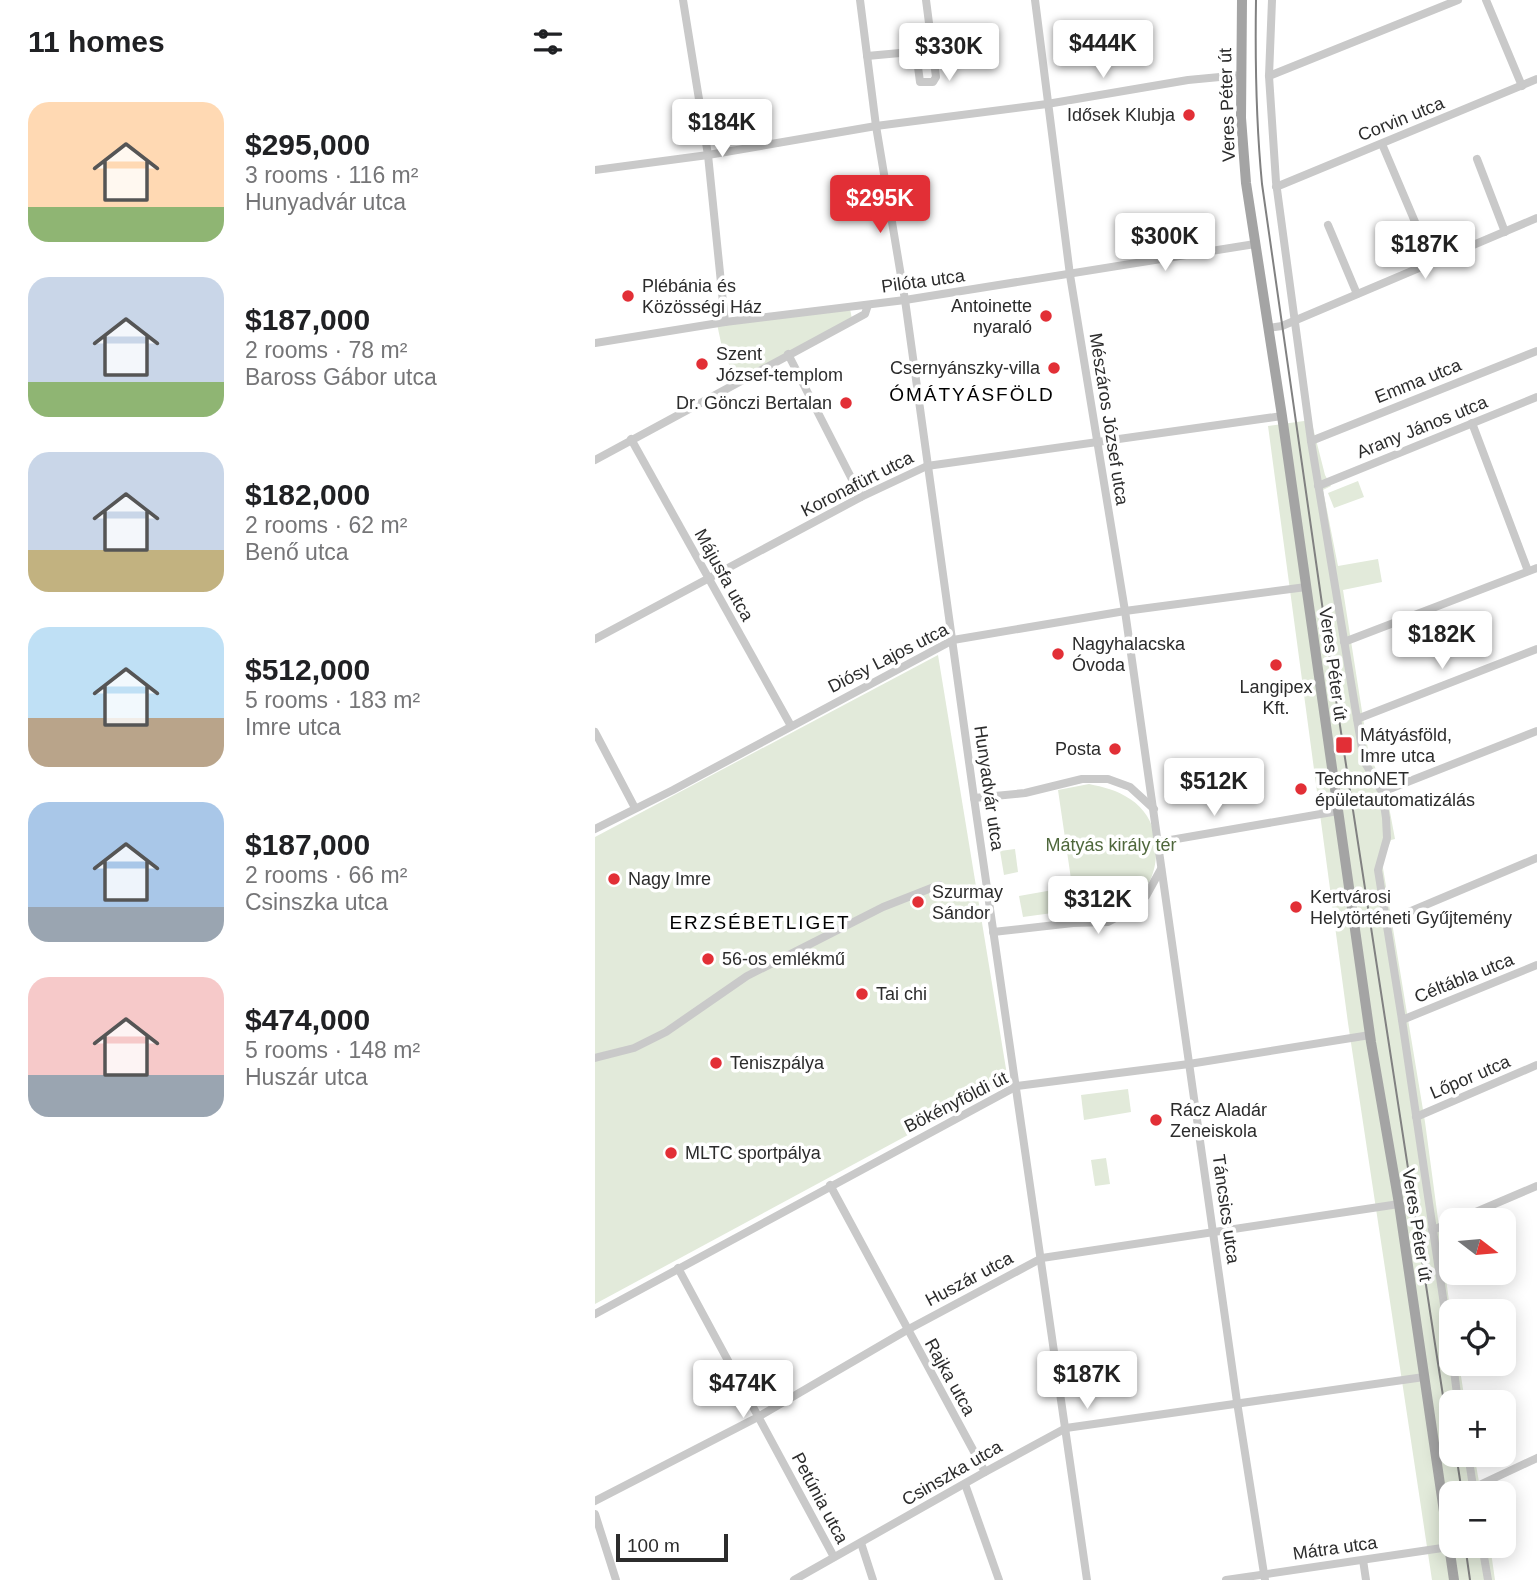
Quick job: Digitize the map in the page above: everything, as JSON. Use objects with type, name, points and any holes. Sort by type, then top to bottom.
[{"type":"main road","name":"Veres Péter út","points":[[1242,0],[1242,140],[1255,244],[1370,1035],[1399,1204],[1439,1481]]},
{"type":"main road","name":"Veres Péter út","points":[[1451,1558],[1454,1580]]},
{"type":"street","points":[[684,0],[708,155],[725,322]]},
{"type":"street","name":"Hunyadvár utca","points":[[860,0],[1087,1580]]},
{"type":"street","points":[[916,52],[920,82],[933,82],[936,77],[926,0]]},
{"type":"street","name":"Mészáros József utca","points":[[1035,0],[1070,275],[1125,611],[1159,842]]},
{"type":"street","name":"Veres Péter út","points":[[1272,0],[1269,76],[1276,187],[1311,441],[1364,761],[1382,792],[1387,838],[1378,870],[1443,1299]]},
{"type":"street","points":[[1269,76],[1458,0]]},
{"type":"street","points":[[1486,0],[1522,86]]},
{"type":"street","points":[[867,56],[933,50]]},
{"type":"street","points":[[595,170],[708,155],[876,126],[1241,75]]},
{"type":"street","name":"Corvin utca","points":[[1276,187],[1537,79]]},
{"type":"street","points":[[1382,144],[1432,262]]},
{"type":"street","points":[[1477,159],[1505,232]]},
{"type":"street","points":[[1268,328],[1294,321],[1537,218]]},
{"type":"street","points":[[1328,225],[1357,294]]},
{"type":"street","name":"Pilóta utca","points":[[595,343],[725,322],[905,300],[1255,244]]},
{"type":"street","points":[[595,460],[865,314],[868,305]]},
{"type":"street","name":"Emma utca","points":[[1311,441],[1537,351]]},
{"type":"street","points":[[788,354],[861,497]]},
{"type":"street","name":"Arany János utca","points":[[1318,486],[1537,397]]},
{"type":"street","name":"Koronafürt utca","points":[[595,639],[861,497],[927,466],[1282,416]]},
{"type":"street","points":[[1345,642],[1533,570],[1472,423]]},
{"type":"street","name":"Májusfa utca","points":[[631,439],[791,726]]},
{"type":"street","name":"Diósy Lajos utca","points":[[595,829],[953,640],[1125,611],[1306,587]]},
{"type":"street","points":[[1357,719],[1537,649]]},
{"type":"street","points":[[1382,792],[1537,731]]},
{"type":"street","points":[[595,732],[635,808]]},
{"type":"street","points":[[974,798],[1025,793],[1082,779],[1108,779],[1130,787],[1154,809]]},
{"type":"street","points":[[1159,842],[1338,811]]},
{"type":"street","name":"Táncsics utca","points":[[1159,842],[1237,1402],[1265,1577]]},
{"type":"street","points":[[1385,922],[1537,858]]},
{"type":"street","points":[[993,932],[1108,922],[1132,909],[1146,896],[1161,869]]},
{"type":"street","points":[[595,1058],[635,1048],[666,1032],[747,976],[884,907],[939,885]]},
{"type":"street","name":"Céltábla utca","points":[[1402,1020],[1537,965]]},
{"type":"street","name":"Bökényföldi út","points":[[595,1314],[1017,1086],[1189,1064],[1370,1035]]},
{"type":"street","name":"Lőpor utca","points":[[1416,1117],[1537,1065]]},
{"type":"street","name":"Rajka utca","points":[[830,1185],[985,1472]]},
{"type":"street","points":[[1485,1208],[1537,1186]]},
{"type":"street","name":"Huszár utca","points":[[595,1501],[758,1417],[907,1330],[1042,1258],[1399,1204]]},
{"type":"street","points":[[1432,1230],[1439,1227]]},
{"type":"street","name":"Petúnia utca","points":[[678,1268],[834,1558]]},
{"type":"street","name":"Csinszka utca","points":[[794,1580],[1066,1429],[1237,1402],[1424,1377]]},
{"type":"street","points":[[1491,1481],[1537,1458]]},
{"type":"street","points":[[965,1484],[999,1580]]},
{"type":"street","points":[[595,1514],[616,1580]]},
{"type":"street","points":[[861,1543],[873,1580]]},
{"type":"street","name":"Mátra utca","points":[[1226,1580],[1265,1577],[1439,1549]]},
{"type":"street","points":[[1484,1558],[1488,1580]]},
{"type":"street","points":[[1363,1560],[1366,1580]]},
{"type":"green space","points":[[850,309],[852,319],[737,381],[723,352],[717,324]]},
{"type":"green space","points":[[1311,420],[1325,475],[1331,486],[1323,490],[1338,566],[1378,559],[1382,582],[1343,590],[1369,756],[1387,796],[1395,839],[1391,840],[1382,862],[1425,1122],[1439,1226],[1439,1285],[1447,1285],[1449,1299],[1439,1299],[1439,1376],[1461,1376],[1463,1390],[1439,1390],[1439,1467],[1476,1467],[1479,1481],[1439,1481],[1439,1558],[1492,1558],[1495,1580],[1432,1580],[1348,1023],[1268,426]]},
{"type":"green space","points":[[1358,481],[1364,497],[1334,508],[1328,493]]},
{"type":"green space","points":[[938,655],[1008,1081],[595,1304],[595,837]]},
{"type":"green space","name":"Mátyás király tér","points":[[1089,784],[1120,793],[1140,807],[1152,827],[1156,857],[1153,873],[1137,898],[1111,914],[1077,920],[1058,790]]},
{"type":"green space","points":[[1015,849],[1018,872],[1004,875],[1000,851]]},
{"type":"green space","points":[[1064,888],[1067,911],[1023,917],[1019,896]]},
{"type":"green space","points":[[1128,1089],[1131,1112],[1084,1120],[1081,1095]]},
{"type":"green space","points":[[1106,1158],[1110,1184],[1095,1186],[1091,1160]]},
{"type":"tram line","points":[[1256,0],[1256,92],[1262,184],[1331,667],[1442,1390]]},
{"type":"tram line","points":[[1458,1467],[1460,1481]]},
{"type":"tram line","points":[[1467,1558],[1470,1580]]},
{"type":"place","name":"Idősek Klubja","points":[[1189,115]]},
{"type":"place","name":"Plébánia és Közösségi Ház","points":[[628,296]]},
{"type":"place","name":"Antoinette nyaraló","points":[[1046,316]]},
{"type":"place","name":"Szent József-templom","points":[[702,364]]},
{"type":"place","name":"Csernyánszky-villa","points":[[1054,368]]},
{"type":"place","name":"Dr. Gönczi Bertalan","points":[[846,403]]},
{"type":"place","name":"Nagyhalacska Óvoda","points":[[1058,654]]},
{"type":"place","name":"Langipex Kft.","points":[[1276,665]]},
{"type":"place","name":"Mátyásföld, Imre utca","points":[[1344,745]]},
{"type":"place","name":"Posta","points":[[1115,749]]},
{"type":"place","name":"TechnoNET épületautomatizálás","points":[[1301,789]]},
{"type":"place","name":"Nagy Imre","points":[[614,879]]},
{"type":"place","name":"Szurmay Sándor","points":[[918,902]]},
{"type":"place","name":"Kertvárosi Helytörténeti Gyűjtemény","points":[[1296,907]]},
{"type":"place","name":"56-os emlékmű","points":[[708,959]]},
{"type":"place","name":"Tai chi","points":[[862,994]]},
{"type":"place","name":"Teniszpálya","points":[[716,1063]]},
{"type":"place","name":"Rácz Aladár Zeneiskola","points":[[1156,1120]]},
{"type":"place","name":"MLTC sportpálya","points":[[671,1153]]},
{"type":"district","name":"ÓMÁTYÁSFÖLD","points":[[972,394]]},
{"type":"district","name":"ERZSÉBETLIGET","points":[[760,922]]}]
